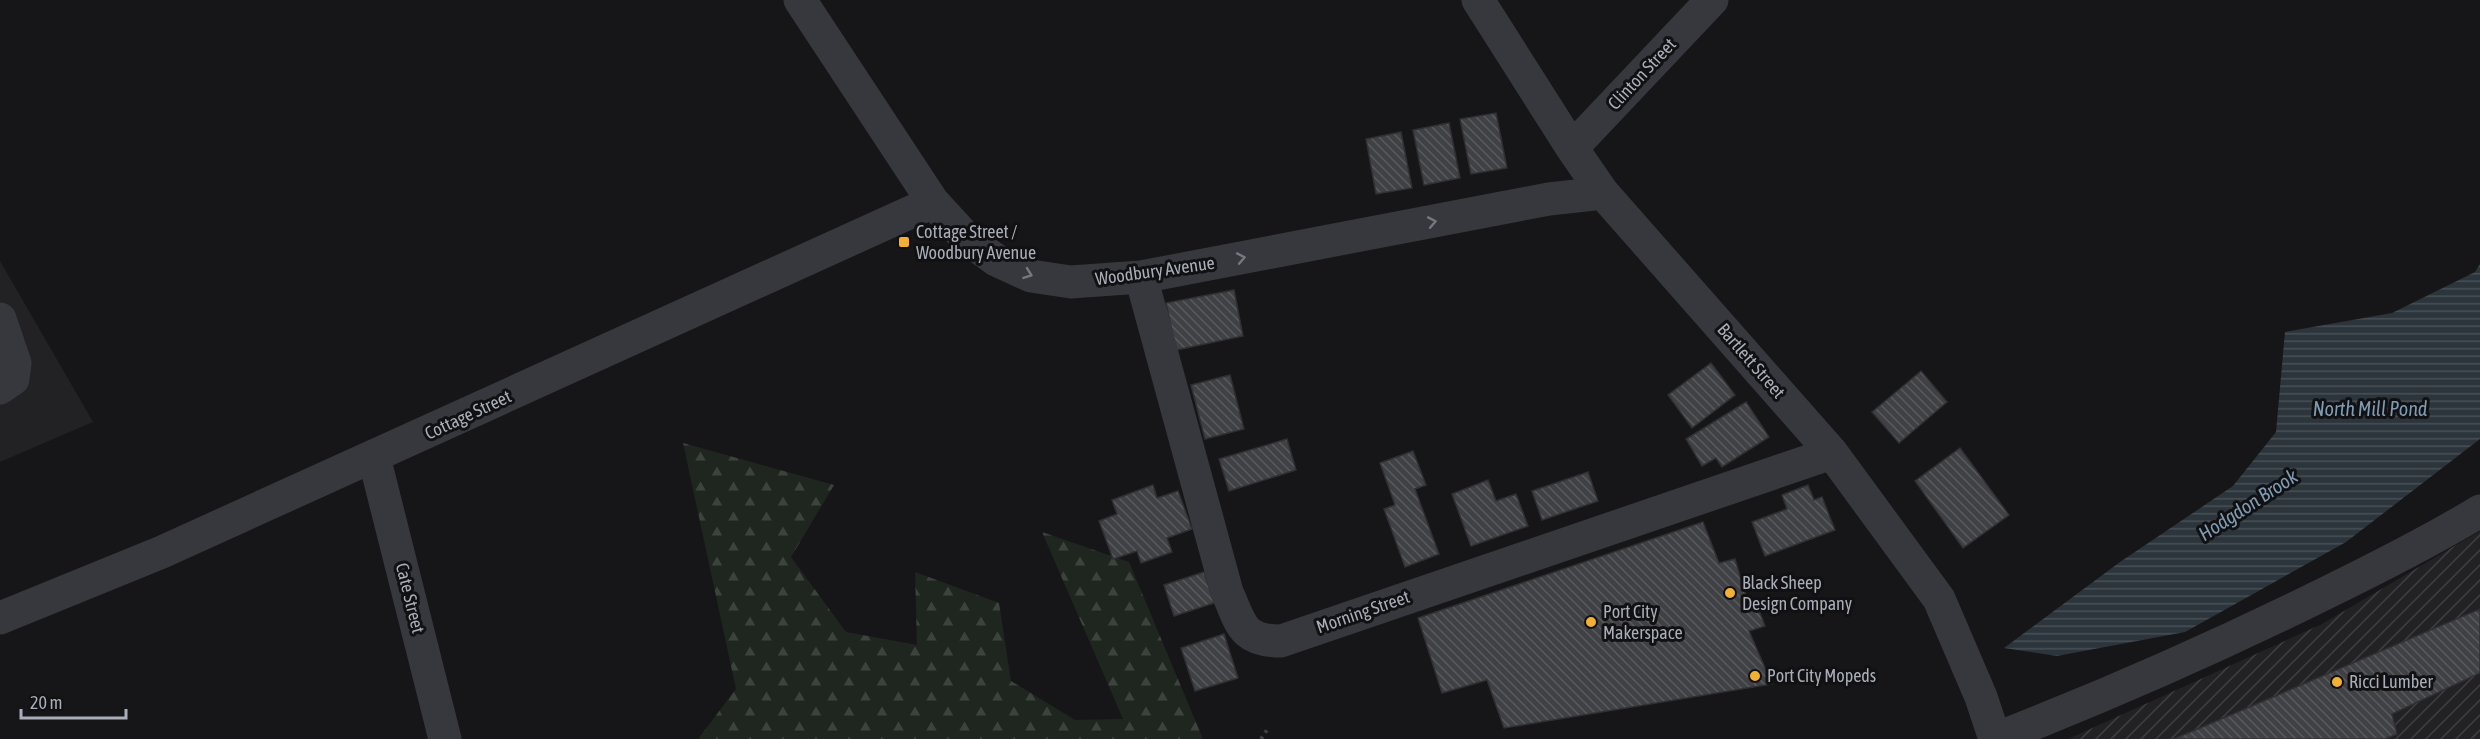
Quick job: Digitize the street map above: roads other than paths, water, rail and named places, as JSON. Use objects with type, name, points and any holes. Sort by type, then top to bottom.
[{"type":"street","name":"Woodbury Avenue","points":[[800,0],[933,202],[966,238],[996,260],[1031,276],[1071,282],[1141,277],[1549,200],[1603,193]]},
{"type":"street","name":"Bartlett Street","points":[[1478,0],[1603,193],[1832,453],[1939,599],[1982,697],[1995,739]]},
{"type":"street","name":"Clinton Street","points":[[1572,148],[1712,0]]},
{"type":"street","name":"Cottage Street","points":[[0,618],[162,552],[374,458],[933,202]]},
{"type":"street","name":"Morning Street","points":[[1141,277],[1227,592],[1249,634],[1263,641],[1281,641],[1832,453]]},
{"type":"street","points":[[0,319],[15,363],[13,379],[0,387]]},
{"type":"street","name":"Cate Street","points":[[374,458],[445,739]]},
{"type":"street","points":[[1995,739],[2117,691],[2277,618],[2430,542],[2480,511]]},
{"type":"water","name":"North Mill Pond","points":[[2480,264],[2480,439],[2346,542],[2185,632],[2057,656],[2004,648],[2120,562],[2233,486],[2276,432],[2285,332],[2392,313],[2475,272]]},
{"type":"place","name":"Cottage Street / Woodbury Avenue","points":[[904,242]]},
{"type":"place","name":"Black Sheep Design Company","points":[[1730,593]]},
{"type":"place","name":"Port City Makerspace","points":[[1591,622]]},
{"type":"place","name":"Port City Mopeds","points":[[1755,676]]},
{"type":"place","name":"Ricci Lumber","points":[[2337,682]]},
{"type":"water label","name":"Hodgdon Brook","points":[[2248,505]]}]
